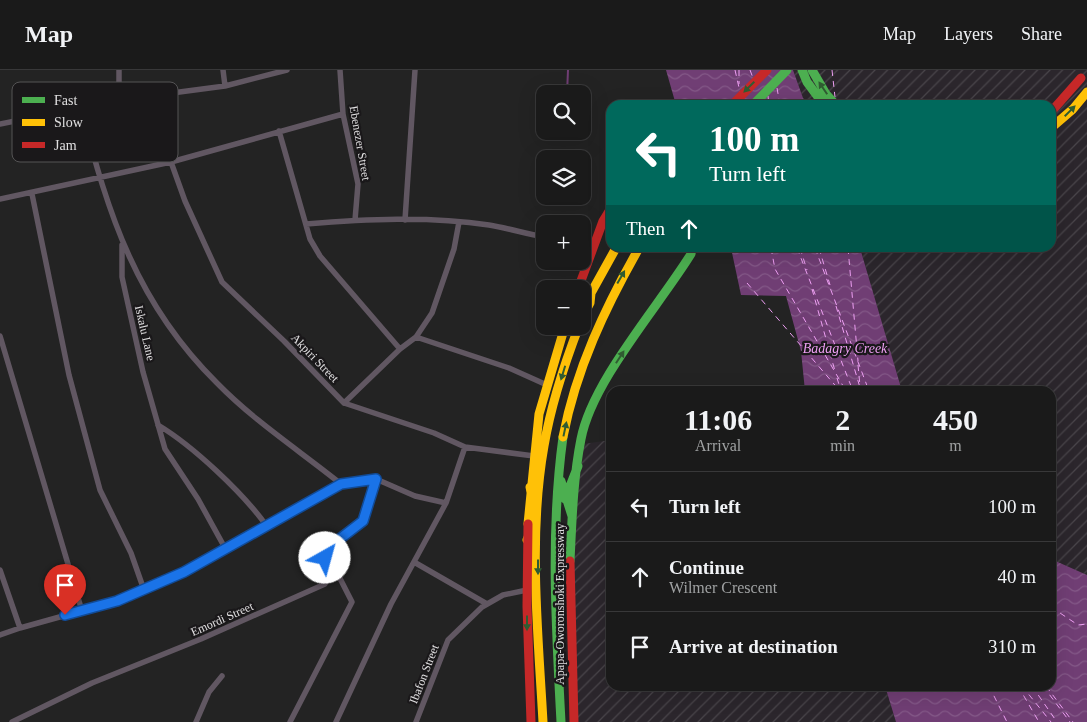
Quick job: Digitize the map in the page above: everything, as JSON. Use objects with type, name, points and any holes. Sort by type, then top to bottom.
[{"type":"main road","points":[[737,100],[767,70]]},
{"type":"main road","points":[[758,100],[787,70]]},
{"type":"main road","points":[[802,70],[807,82],[820,100]]},
{"type":"main road","points":[[812,70],[831,100]]},
{"type":"main road","points":[[1056,106],[1081,78]]},
{"type":"main road","points":[[1056,124],[1073,109],[1087,92]]},
{"type":"main road","points":[[591,243],[606,216]]},
{"type":"main road","points":[[591,298],[593,288],[614,252]]},
{"type":"main road","name":"Apapa-Oworonshoki Expressway","points":[[561,722],[556,518],[560,461],[573,393],[588,349],[617,286],[637,252]]},
{"type":"main road","name":"Apapa-Oworonshoki Expressway","points":[[574,722],[570,564],[572,516],[582,438],[593,407],[611,371],[671,286],[691,252]]},
{"type":"main road","points":[[531,722],[527,590],[530,487],[540,413],[562,335]]},
{"type":"main road","name":"Apapa-Oworonshoki Expressway","points":[[543,722],[539,635],[538,539],[541,464],[550,417],[576,335]]},
{"type":"main road","points":[[560,461],[560,480],[572,516]]},
{"type":"main road","points":[[556,518],[578,466]]},
{"type":"main road","points":[[530,487],[538,539]]},
{"type":"main road","points":[[527,540],[536,518],[540,491]]},
{"type":"street","points":[[223,70],[225,86]]},
{"type":"street","points":[[178,92],[225,86],[285,70]]},
{"type":"street","name":"Ebenezer Street","points":[[340,70],[343,114],[358,184],[355,220]]},
{"type":"street","points":[[406,220],[415,70]]},
{"type":"street","points":[[178,160],[279,130],[343,114]]},
{"type":"street","points":[[279,130],[310,239],[320,256],[400,349]]},
{"type":"street","points":[[94,162],[122,244],[160,316],[178,340],[218,384],[341,484]]},
{"type":"street","points":[[0,199],[99,180],[171,162]]},
{"type":"street","name":"Akpiri Street","points":[[171,162],[185,201],[222,282],[284,341],[344,403],[434,434],[465,447],[534,456]]},
{"type":"street","points":[[32,194],[69,375],[100,490],[131,553],[144,590]]},
{"type":"street","points":[[306,224],[355,220],[459,222],[490,225],[536,235]]},
{"type":"street","points":[[344,403],[400,349],[416,337],[432,313],[454,249],[459,222]]},
{"type":"street","name":"Iskalu Lane","points":[[122,244],[122,277],[143,372],[167,454],[198,500],[225,548]]},
{"type":"street","points":[[0,336],[82,611]]},
{"type":"street","points":[[416,337],[510,368],[547,385]]},
{"type":"street","points":[[158,425],[178,436],[246,501],[266,525]]},
{"type":"street","points":[[336,722],[414,562],[446,503],[465,447]]},
{"type":"street","points":[[290,722],[352,602],[326,551],[363,521],[376,479]]},
{"type":"street","points":[[0,636],[20,628],[82,611],[144,590],[184,572],[341,484],[376,479],[415,496],[446,503]]},
{"type":"street","name":"Emordi Street","points":[[12,722],[92,683],[201,639],[325,584],[328,577],[324,555],[326,551]]},
{"type":"street","points":[[414,562],[487,604]]},
{"type":"street","points":[[0,570],[20,628]]},
{"type":"street","name":"Ibafon Street","points":[[416,722],[448,640],[487,604],[508,593],[527,590]]},
{"type":"street","points":[[196,722],[209,692],[222,676]]},
{"type":"shaded area","points":[[793,70],[1087,70],[1087,575],[1056,561],[1056,386],[901,386],[861,252],[1056,252],[1056,100],[805,100]]},
{"type":"shaded area","points":[[606,441],[606,691],[887,691],[896,722],[574,722],[571,543],[583,444]]},
{"type":"water","points":[[666,70],[793,70],[805,100],[675,100]]},
{"type":"water","name":"Badagry Creek","points":[[732,252],[861,252],[901,386],[804,386],[801,351],[786,296],[741,295]]},
{"type":"water","points":[[1056,561],[1087,575],[1087,722],[896,722],[887,691],[1056,691]]},
{"type":"waterway","points":[[567,85],[568,70]]},
{"type":"ferry route","points":[[735,70],[740,92]]},
{"type":"ferry route","points":[[739,70],[739,84]]},
{"type":"ferry route","points":[[750,70],[753,78]]},
{"type":"ferry route","points":[[832,70],[835,97]]},
{"type":"ferry route","points":[[777,88],[779,100]]},
{"type":"ferry route","points":[[768,96],[768,100]]},
{"type":"ferry route","points":[[772,252],[775,269],[843,386]]},
{"type":"ferry route","points":[[799,252],[851,386]]},
{"type":"ferry route","points":[[801,252],[807,270]]},
{"type":"ferry route","points":[[817,252],[867,386]]},
{"type":"ferry route","points":[[820,252],[830,285]]},
{"type":"ferry route","points":[[848,252],[858,361]]},
{"type":"ferry route","points":[[747,283],[836,386]]},
{"type":"ferry route","points":[[812,289],[835,371]]},
{"type":"ferry route","points":[[836,306],[860,386]]},
{"type":"ferry route","points":[[858,365],[860,386]]},
{"type":"ferry route","points":[[837,378],[839,386]]},
{"type":"ferry route","points":[[1056,610],[1078,625],[1087,624]]},
{"type":"ferry route","points":[[992,691],[1007,722]]},
{"type":"ferry route","points":[[1021,691],[1039,722]]},
{"type":"ferry route","points":[[1026,691],[1051,722]]},
{"type":"ferry route","points":[[1035,691],[1057,722]]},
{"type":"ferry route","points":[[1047,691],[1070,722]]},
{"type":"ferry route","points":[[1050,691],[1073,722]]},
{"type":"traffic: fast","points":[[758,100],[787,70]]},
{"type":"traffic: fast","points":[[802,70],[807,82],[820,100]]},
{"type":"traffic: fast","points":[[812,70],[831,100]]},
{"type":"traffic: fast","points":[[570,561],[576,469],[581,439],[588,417],[598,393],[612,369],[678,275],[691,252]]},
{"type":"traffic: fast","points":[[561,722],[555,544],[556,508],[563,437]]},
{"type":"traffic: fast","points":[[565,499],[578,466]]},
{"type":"traffic: fast","points":[[561,481],[572,516]]},
{"type":"traffic: slow","points":[[1056,124],[1073,109],[1087,92]]},
{"type":"traffic: slow","points":[[591,293],[614,252]]},
{"type":"traffic: slow","points":[[563,437],[576,387],[593,340],[603,316],[637,252]]},
{"type":"traffic: slow","points":[[528,524],[539,414],[562,335]]},
{"type":"traffic: slow","points":[[543,722],[537,618],[536,514],[547,431],[554,400],[576,335]]},
{"type":"traffic: slow","points":[[530,487],[535,513]]},
{"type":"traffic: slow","points":[[527,540],[536,517]]},
{"type":"traffic: jam","points":[[737,100],[767,70]]},
{"type":"traffic: jam","points":[[1056,106],[1081,78]]},
{"type":"traffic: jam","points":[[581,280],[606,216]]},
{"type":"traffic: jam","points":[[528,524],[527,606],[531,722]]},
{"type":"traffic: jam","points":[[570,561],[574,722]]},
{"type":"route","points":[[65,615],[117,601],[184,572],[341,484],[376,479],[363,521],[358,527],[328,548],[324,555],[325,558]]}]
